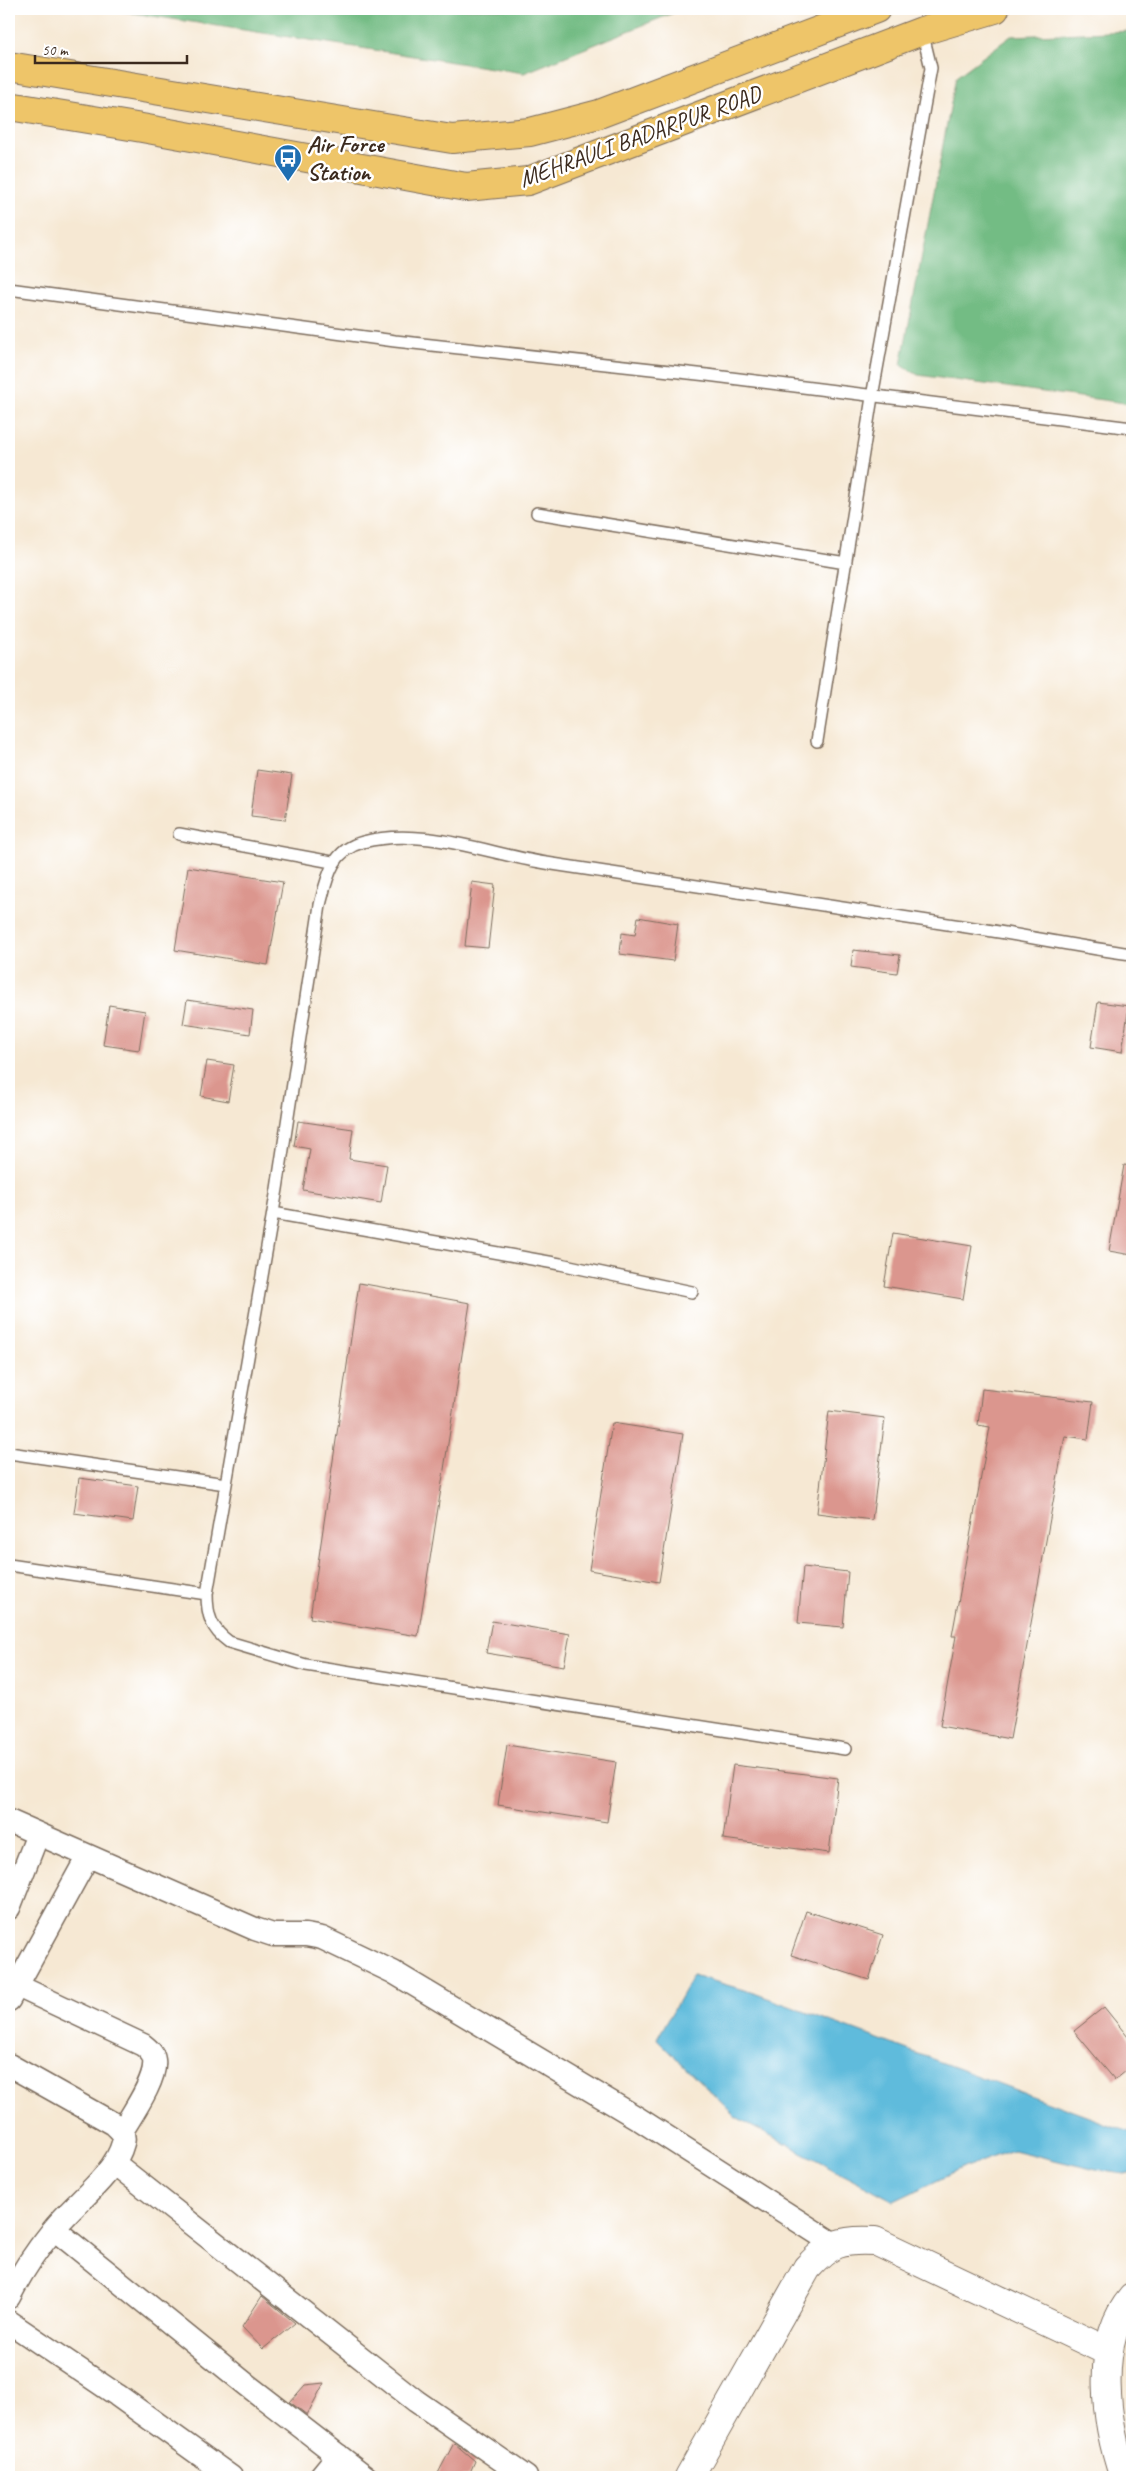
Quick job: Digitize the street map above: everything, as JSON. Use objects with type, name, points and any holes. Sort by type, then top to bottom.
[{"type":"main road","name":"MEHRAULI BADARPUR ROAD","points":[[9,66],[452,138],[530,132],[599,114],[876,9]]},
{"type":"main road","name":"MEHRAULI BADARPUR ROAD","points":[[9,106],[142,128],[466,187],[528,182],[920,20],[995,9]]},
{"type":"street","points":[[9,1821],[255,1929],[273,1935],[306,1935],[322,1938],[393,1972],[639,2119],[834,2244]]},
{"type":"street","points":[[11,1894],[38,1834]]},
{"type":"street","points":[[9,2297],[15,2269],[114,2163],[123,2143],[122,2131],[153,2072],[154,2060],[151,2051],[144,2045],[12,1989],[88,1856]]},
{"type":"street","points":[[9,2065],[122,2131]]},
{"type":"street","points":[[114,2163],[416,2401],[526,2477]]},
{"type":"street","points":[[54,2229],[247,2385],[366,2477]]},
{"type":"street","points":[[689,2477],[807,2268],[822,2252],[834,2244],[852,2240],[875,2241],[1107,2351]]},
{"type":"street","points":[[1124,2477],[1114,2448],[1109,2409],[1107,2351],[1117,2320],[1132,2298]]},
{"type":"street","points":[[9,2322],[117,2395],[231,2477]]},
{"type":"street","points":[[320,2477],[338,2455]]},
{"type":"lane","points":[[817,741],[872,397],[930,68],[920,20]]},
{"type":"lane","points":[[9,289],[395,341],[706,375],[1132,428]]},
{"type":"lane","points":[[537,513],[846,563]]},
{"type":"lane","points":[[179,834],[332,862]]},
{"type":"lane","points":[[845,1749],[306,1665],[228,1642],[212,1626],[207,1608],[207,1594],[273,1213],[320,905],[332,862],[339,854],[361,842],[387,837],[433,840],[541,862],[1132,954]]},
{"type":"lane","points":[[273,1213],[560,1264],[692,1292]]},
{"type":"lane","points":[[9,1453],[226,1484]]},
{"type":"lane","points":[[9,1565],[207,1594]]},
{"type":"green space","points":[[107,9],[683,9],[524,73]]},
{"type":"green space","points":[[1132,31],[1132,404],[918,375],[901,365],[956,77],[1011,36]]},
{"type":"water","points":[[693,1975],[754,1993],[1132,2133],[1132,2172],[1124,2174],[1096,2170],[1013,2150],[968,2166],[894,2201],[736,2117],[657,2039]]},
{"type":"building","points":[[257,770],[292,775],[285,820],[251,816]]},
{"type":"building","points":[[188,867],[283,882],[268,965],[175,950]]},
{"type":"building","points":[[472,882],[495,885],[488,948],[465,946]]},
{"type":"building","points":[[638,917],[678,924],[673,961],[620,954],[622,933],[635,935]]},
{"type":"building","points":[[853,950],[900,955],[897,973],[851,967]]},
{"type":"building","points":[[187,1000],[253,1010],[250,1034],[183,1024]]},
{"type":"building","points":[[1098,1002],[1129,1006],[1122,1052],[1091,1047]]},
{"type":"building","points":[[109,1005],[145,1011],[139,1050],[103,1045]]},
{"type":"building","points":[[207,1061],[234,1065],[228,1101],[201,1096]]},
{"type":"building","points":[[298,1121],[353,1129],[349,1159],[387,1165],[381,1203],[303,1190],[310,1149],[294,1146]]},
{"type":"building","points":[[1124,1165],[1132,1166],[1132,1255],[1109,1251]]},
{"type":"building","points":[[893,1233],[972,1246],[963,1299],[884,1286]]},
{"type":"building","points":[[359,1283],[470,1303],[418,1636],[310,1618]]},
{"type":"building","points":[[982,1389],[1093,1402],[1088,1439],[1065,1436],[1010,1739],[940,1726],[956,1636],[952,1636],[990,1427],[978,1425]]},
{"type":"building","points":[[829,1411],[885,1418],[872,1520],[817,1513]]},
{"type":"building","points":[[612,1423],[683,1434],[659,1582],[589,1570]]},
{"type":"building","points":[[79,1478],[138,1486],[133,1521],[74,1513]]},
{"type":"building","points":[[803,1567],[848,1572],[843,1627],[798,1623]]},
{"type":"building","points":[[492,1621],[570,1634],[564,1666],[486,1653]]},
{"type":"building","points":[[507,1745],[616,1762],[607,1822],[498,1805]]},
{"type":"building","points":[[733,1765],[838,1778],[829,1853],[723,1839]]},
{"type":"building","points":[[806,1911],[883,1935],[869,1980],[791,1955]]},
{"type":"building","points":[[1104,2007],[1132,2042],[1132,2066],[1115,2080],[1074,2031]]},
{"type":"building","points":[[262,2296],[295,2323],[263,2349],[242,2327]]},
{"type":"building","points":[[324,2383],[307,2415],[290,2402],[305,2385]]},
{"type":"building","points":[[454,2443],[475,2461],[468,2477],[436,2477]]},
{"type":"place","name":"Air Force Station","points":[[288,182]]}]
